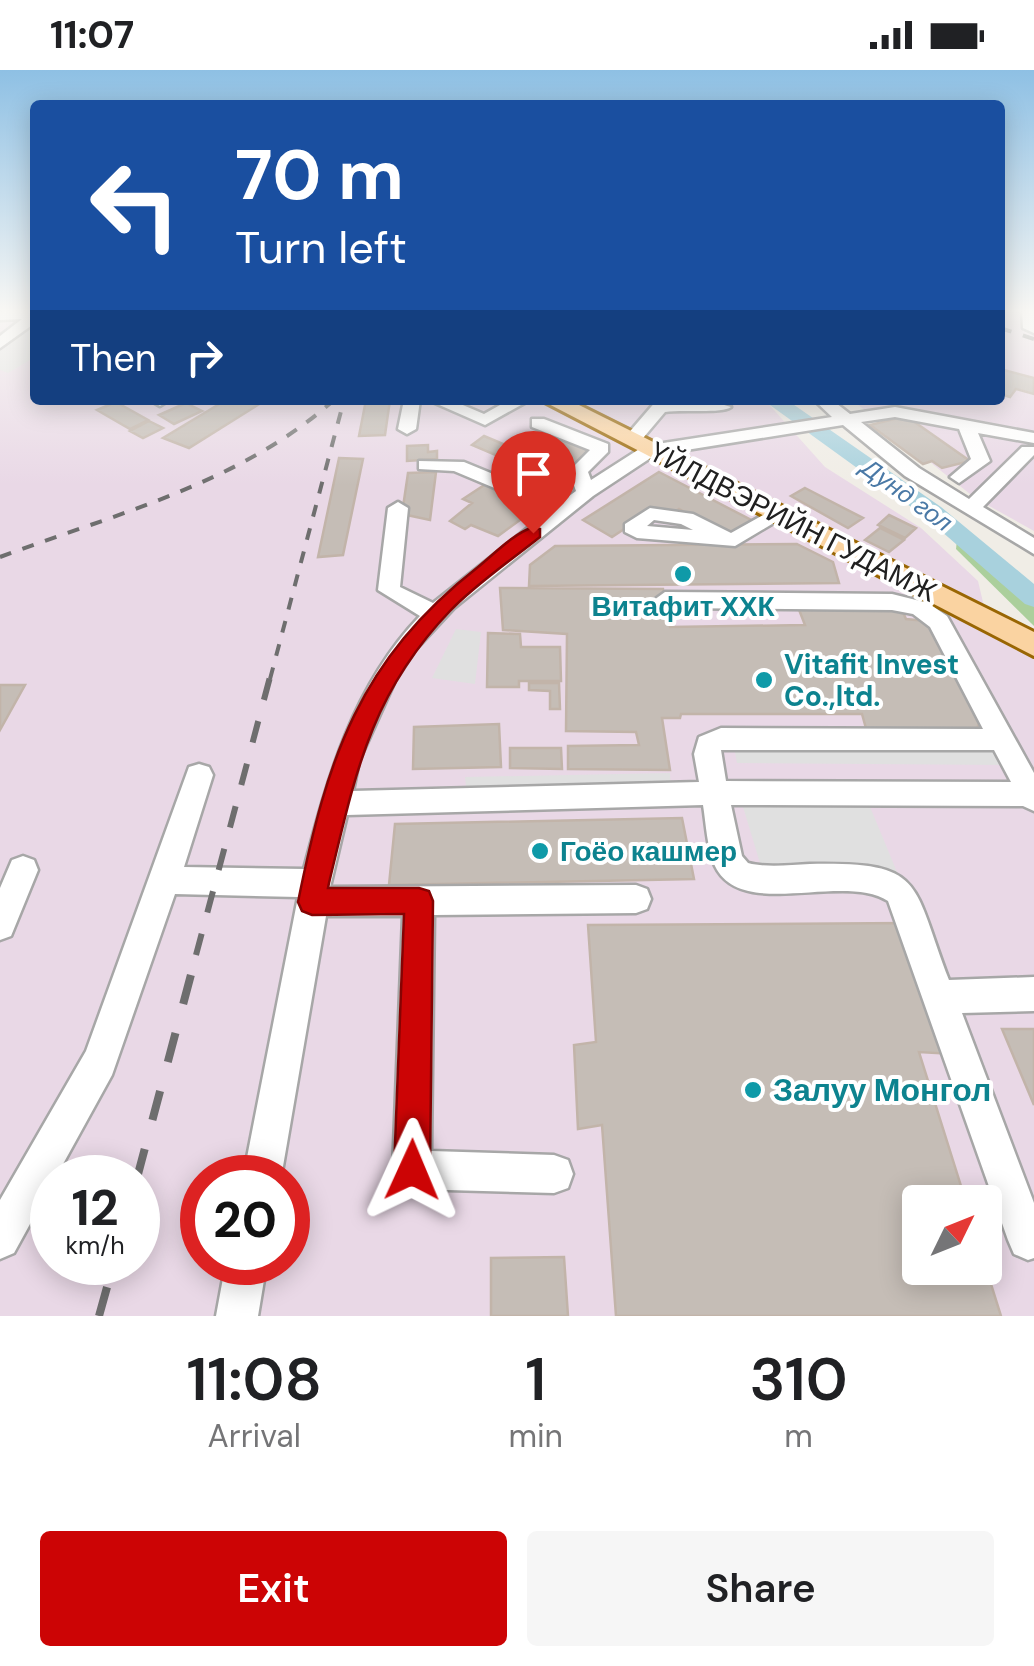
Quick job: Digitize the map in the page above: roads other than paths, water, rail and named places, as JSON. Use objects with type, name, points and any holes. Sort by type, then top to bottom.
[{"type":"main road","name":"YЙЛДВЭРИЙН ГУДАМЖ","points":[[545,411],[641,445],[1034,645]]},
{"type":"street","points":[[407,429],[411,405]]},
{"type":"street","points":[[448,405],[485,420],[513,405]]},
{"type":"street","points":[[266,1155],[333,803],[363,716],[384,678],[435,614],[485,569],[641,445],[663,405]]},
{"type":"street","points":[[706,405],[723,407]]},
{"type":"street","points":[[826,405],[840,420],[912,472],[1034,547]]},
{"type":"street","points":[[545,411],[602,448],[578,471],[586,492]]},
{"type":"street","points":[[641,445],[895,412],[966,425],[1031,444],[970,509]]},
{"type":"street","points":[[960,477],[981,461],[966,425]]},
{"type":"street","points":[[426,465],[457,466],[563,510]]},
{"type":"street","points":[[398,508],[390,590],[435,614]]},
{"type":"street","points":[[719,536],[739,539],[777,515]]},
{"type":"street","points":[[665,600],[892,602],[920,608],[939,622],[1033,796]]},
{"type":"street","points":[[1001,740],[721,738],[708,744],[728,861],[738,874],[754,880],[866,878],[883,881],[900,892],[1028,1240]]},
{"type":"street","points":[[0,1239],[99,1062],[199,775]]},
{"type":"street","points":[[333,803],[716,793],[1033,796]]},
{"type":"street","points":[[0,926],[23,870]]},
{"type":"street","points":[[164,880],[419,901],[636,898]]},
{"type":"street","points":[[419,901],[412,1170],[554,1174]]},
{"type":"street","points":[[941,997],[1034,994]]},
{"type":"street","points":[[237,1316],[243,1285]]},
{"type":"waterway","name":"Дунд гол","points":[[780,405],[933,512],[1034,598]]},
{"type":"railway","points":[[0,557],[218,475],[298,429],[328,405]]},
{"type":"railway","points":[[270,679],[343,405]]},
{"type":"railway","points":[[196,955],[270,677]]},
{"type":"railway","points":[[143,1155],[197,952]]},
{"type":"railway","points":[[99,1316],[108,1285]]},
{"type":"place","name":"Витафит ХХК","points":[[683,574]]},
{"type":"place","name":"Vitafit Invest Co.,ltd.","points":[[764,680]]},
{"type":"place","name":"Гоёо кашмер","points":[[540,851]]},
{"type":"place","name":"Залуу Монгол","points":[[753,1090]]}]
